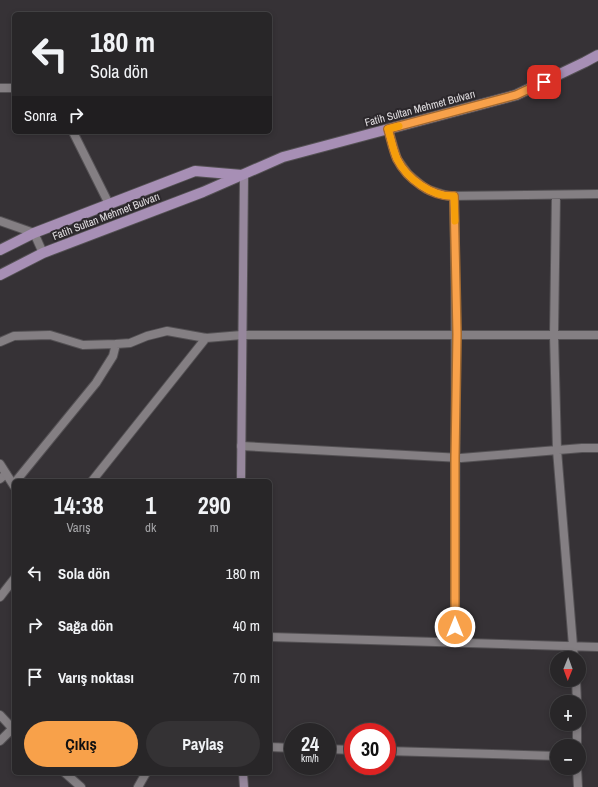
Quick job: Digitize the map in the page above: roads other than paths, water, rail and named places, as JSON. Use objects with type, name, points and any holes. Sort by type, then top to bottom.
[{"type":"main road","name":"Fatih Sultan Mehmet Bulvarı","points":[[0,275],[43,253],[203,192],[283,157],[516,95],[598,55]]},
{"type":"main road","name":"Fatih Sultan Mehmet Bulvarı","points":[[0,250],[34,233],[195,171],[244,175]]},
{"type":"street","points":[[0,88],[12,88]]},
{"type":"street","points":[[388,129],[397,159],[408,174],[426,189],[448,196],[598,194]]},
{"type":"street","points":[[74,134],[109,204]]},
{"type":"street","points":[[241,479],[244,175]]},
{"type":"street","points":[[556,195],[554,335],[557,450],[573,651]]},
{"type":"street","points":[[454,196],[457,334],[455,643]]},
{"type":"street","points":[[0,220],[34,233],[43,253]]},
{"type":"street","points":[[0,342],[14,336],[50,335],[83,345],[116,344],[130,343],[147,336],[166,331],[206,338],[242,335],[598,335]]},
{"type":"street","points":[[94,479],[206,338]]},
{"type":"street","points":[[18,479],[96,382],[113,356],[116,344]]},
{"type":"street","points":[[241,446],[455,458],[598,448]]},
{"type":"street","points":[[0,464],[3,476],[12,483]]},
{"type":"street","points":[[0,597],[12,582]]},
{"type":"street","points":[[272,637],[598,647]]},
{"type":"street","points":[[0,715],[12,727]]},
{"type":"street","points":[[0,741],[12,731]]},
{"type":"street","points":[[272,747],[284,748]]},
{"type":"street","points":[[396,751],[550,756]]},
{"type":"street","points":[[67,775],[81,787]]},
{"type":"street","points":[[138,787],[145,775]]},
{"type":"street","points":[[243,775],[244,787]]},
{"type":"street","points":[[578,775],[578,787]]}]
